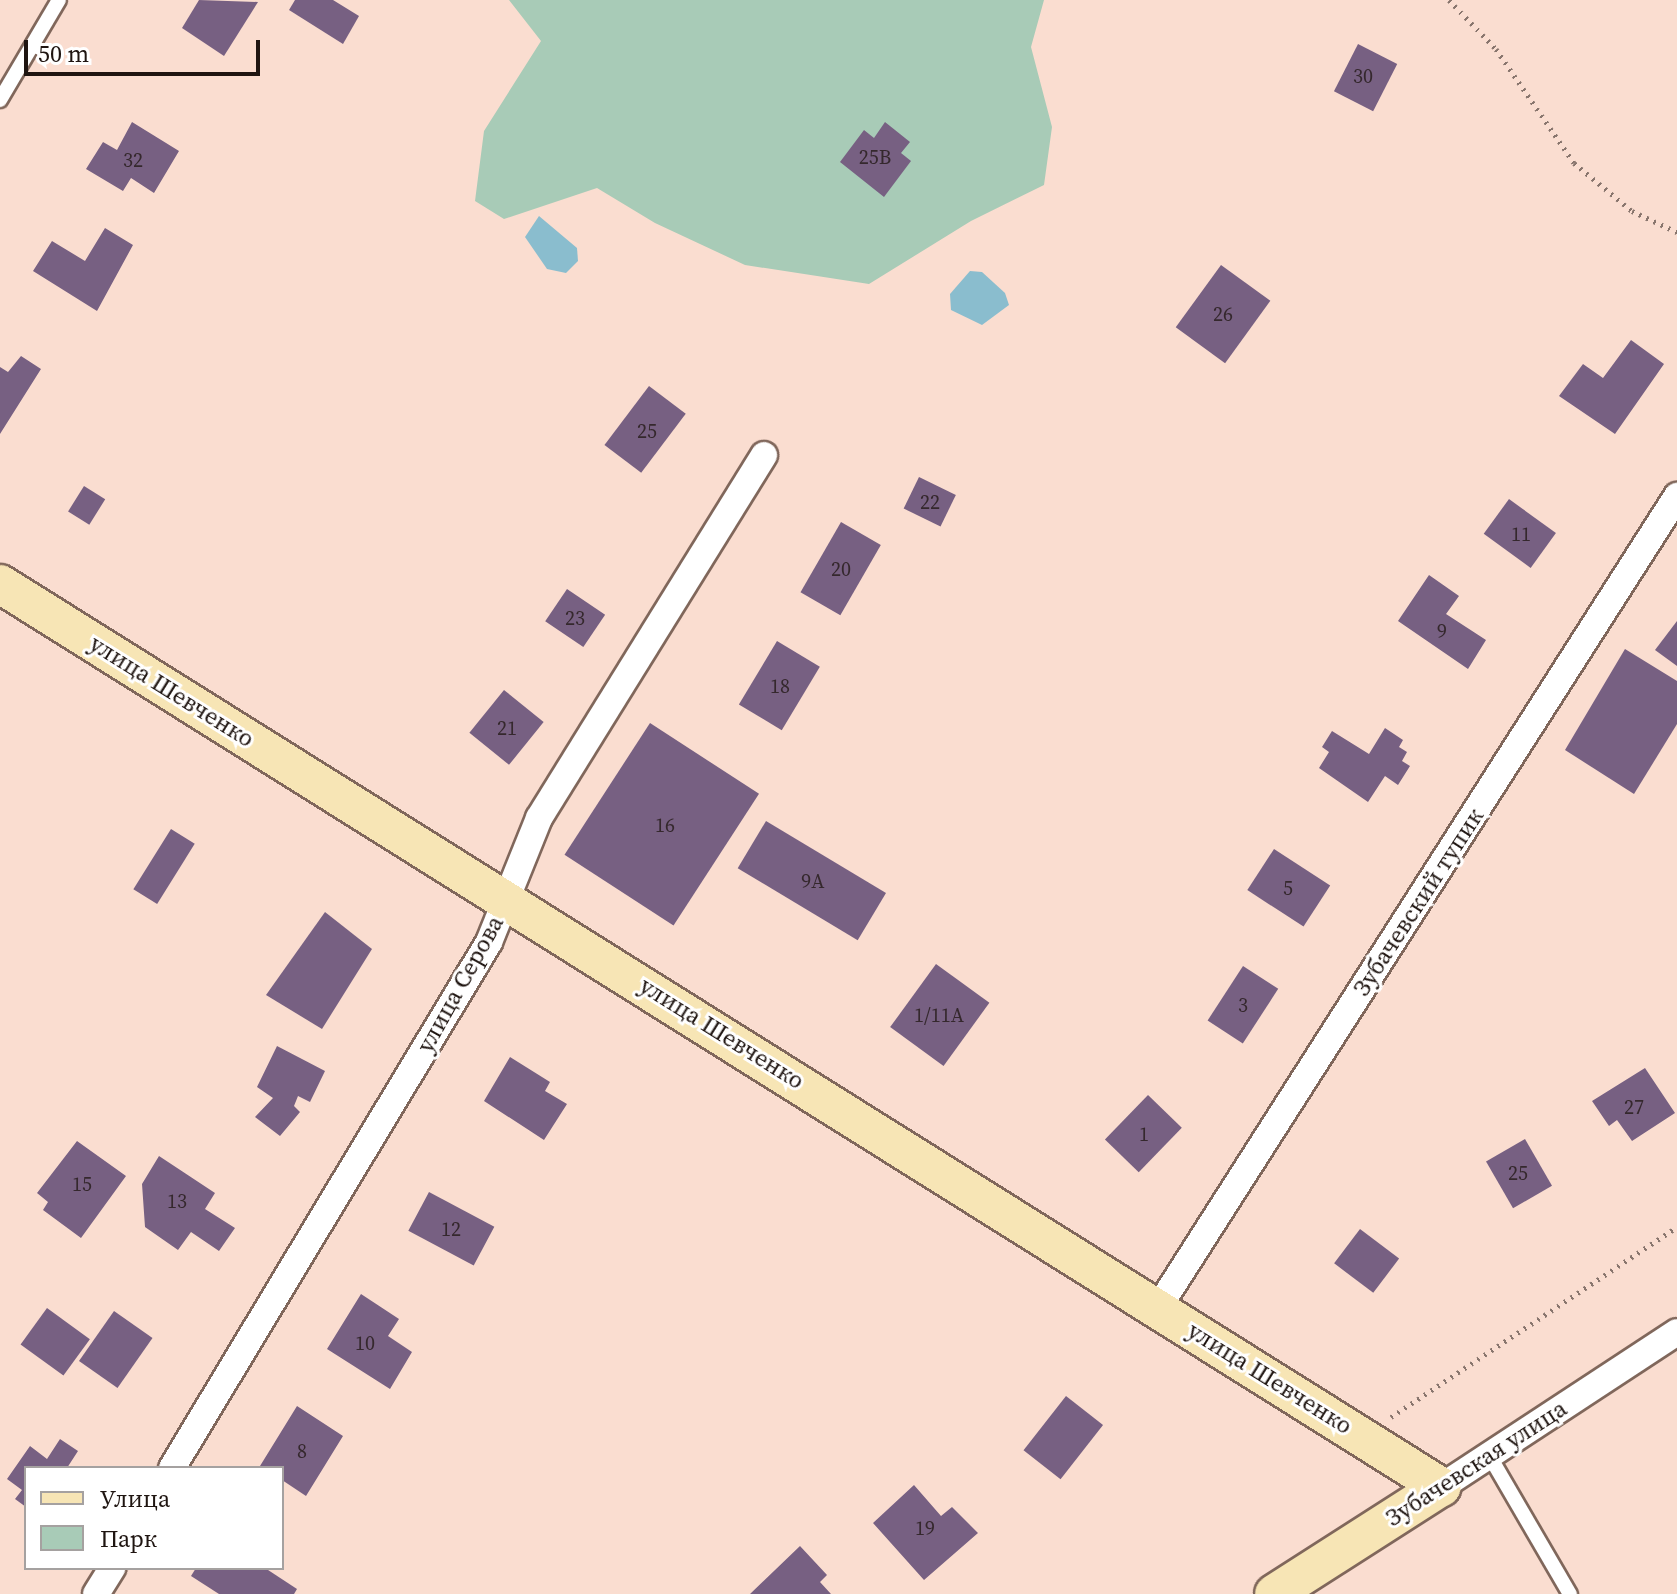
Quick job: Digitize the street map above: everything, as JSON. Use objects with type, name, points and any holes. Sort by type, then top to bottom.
[{"type":"street","name":"улица Серова","points":[[173,1466],[489,942],[539,818],[764,455]]},
{"type":"street","name":"Зубачевский тупик","points":[[1158,1308],[1677,496]]},
{"type":"street","name":"улица Шевченко","points":[[0,584],[506,898],[1441,1487]]},
{"type":"street","name":"Зубачевская улица","points":[[1274,1594],[1677,1332]]},
{"type":"street","points":[[96,1594],[111,1570]]},
{"type":"lane","points":[[0,100],[59,0]]},
{"type":"lane","points":[[1489,1455],[1570,1594]]},
{"type":"path","points":[[1449,0],[1496,49],[1574,163],[1632,211],[1677,232]]},
{"type":"path","points":[[1376,1426],[1677,1227]]},
{"type":"green space","points":[[509,0],[1044,0],[1031,47],[1052,127],[1044,185],[971,221],[869,284],[745,265],[655,223],[597,188],[504,219],[475,201],[484,131],[541,41]]},
{"type":"water","points":[[539,216],[577,248],[578,261],[566,273],[547,269],[525,237]]},
{"type":"water","points":[[970,271],[982,272],[1005,293],[1009,305],[982,325],[951,310],[950,294]]},
{"type":"building","points":[[199,0],[258,2],[224,56],[182,28]]},
{"type":"building","points":[[295,0],[333,0],[359,16],[343,44],[289,10]]},
{"type":"building","points":[[1358,44],[1397,64],[1373,111],[1334,91]]},
{"type":"building","points":[[132,122],[179,151],[154,193],[131,178],[123,191],[86,169],[103,142],[117,150]]},
{"type":"building","points":[[885,122],[910,142],[901,153],[911,161],[884,197],[840,162],[864,130],[874,138]]},
{"type":"building","points":[[105,228],[133,245],[97,311],[33,271],[52,241],[85,261]]},
{"type":"building","points":[[1221,265],[1270,301],[1225,363],[1176,327]]},
{"type":"building","points":[[1631,340],[1664,364],[1615,434],[1559,396],[1583,364],[1603,378]]},
{"type":"building","points":[[21,356],[41,369],[0,434],[0,367],[8,372]]},
{"type":"building","points":[[649,386],[686,414],[641,473],[604,445]]},
{"type":"building","points":[[919,477],[956,495],[941,526],[904,508]]},
{"type":"building","points":[[84,486],[105,499],[89,525],[68,511]]},
{"type":"building","points":[[1509,499],[1556,533],[1531,568],[1484,534]]},
{"type":"building","points":[[841,522],[881,545],[840,615],[800,592]]},
{"type":"building","points":[[1429,575],[1459,596],[1446,614],[1486,640],[1468,669],[1398,621]]},
{"type":"building","points":[[567,589],[605,615],[583,647],[545,621]]},
{"type":"building","points":[[1677,621],[1677,666],[1655,650]]},
{"type":"building","points":[[777,641],[820,667],[782,730],[739,704]]},
{"type":"building","points":[[1625,649],[1677,681],[1677,724],[1634,794],[1565,750]]},
{"type":"building","points":[[504,690],[544,722],[509,765],[469,733]]},
{"type":"building","points":[[650,723],[759,794],[674,925],[564,855]]},
{"type":"building","points":[[1385,728],[1403,740],[1399,747],[1407,752],[1402,761],[1410,766],[1398,785],[1385,776],[1368,802],[1319,768],[1329,752],[1322,747],[1332,731],[1369,754]]},
{"type":"building","points":[[766,821],[886,893],[858,940],[738,868]]},
{"type":"building","points":[[171,829],[195,844],[157,904],[133,889]]},
{"type":"building","points":[[1274,849],[1330,885],[1304,927],[1247,890]]},
{"type":"building","points":[[325,912],[372,949],[322,1029],[266,995]]},
{"type":"building","points":[[936,964],[989,1003],[944,1066],[890,1027]]},
{"type":"building","points":[[1243,966],[1278,989],[1243,1043],[1208,1021]]},
{"type":"building","points":[[277,1046],[325,1071],[310,1102],[298,1096],[294,1106],[300,1112],[280,1136],[255,1117],[273,1098],[257,1087]]},
{"type":"building","points":[[510,1057],[550,1082],[545,1091],[567,1104],[544,1140],[484,1101]]},
{"type":"building","points":[[1645,1068],[1675,1113],[1632,1141],[1617,1120],[1609,1126],[1592,1101]]},
{"type":"building","points":[[1148,1095],[1182,1128],[1139,1172],[1105,1140]]},
{"type":"building","points":[[1525,1139],[1552,1186],[1513,1208],[1486,1162]]},
{"type":"building","points":[[77,1141],[126,1176],[81,1238],[43,1210],[48,1202],[37,1193]]},
{"type":"building","points":[[159,1156],[215,1193],[205,1209],[235,1228],[219,1251],[191,1232],[178,1250],[145,1227],[142,1184]]},
{"type":"building","points":[[429,1192],[494,1227],[474,1266],[408,1231]]},
{"type":"building","points":[[1360,1229],[1399,1258],[1373,1293],[1334,1263]]},
{"type":"building","points":[[361,1294],[399,1319],[388,1336],[412,1352],[390,1389],[327,1349]]},
{"type":"building","points":[[47,1308],[90,1339],[63,1376],[21,1344]]},
{"type":"building","points":[[114,1311],[153,1338],[118,1388],[79,1361]]},
{"type":"building","points":[[1066,1396],[1103,1425],[1061,1479],[1024,1450]]},
{"type":"building","points":[[297,1406],[343,1436],[306,1496],[284,1481],[284,1466],[260,1466]]},
{"type":"building","points":[[60,1439],[78,1451],[68,1466],[24,1466],[24,1506],[15,1499],[22,1490],[7,1479],[30,1446],[47,1459]]},
{"type":"building","points":[[914,1485],[941,1516],[952,1507],[978,1533],[924,1580],[873,1523]]},
{"type":"building","points":[[800,1546],[827,1575],[820,1582],[831,1594],[750,1594]]},
{"type":"building","points":[[195,1570],[268,1570],[297,1589],[294,1594],[219,1594],[191,1576]]}]
